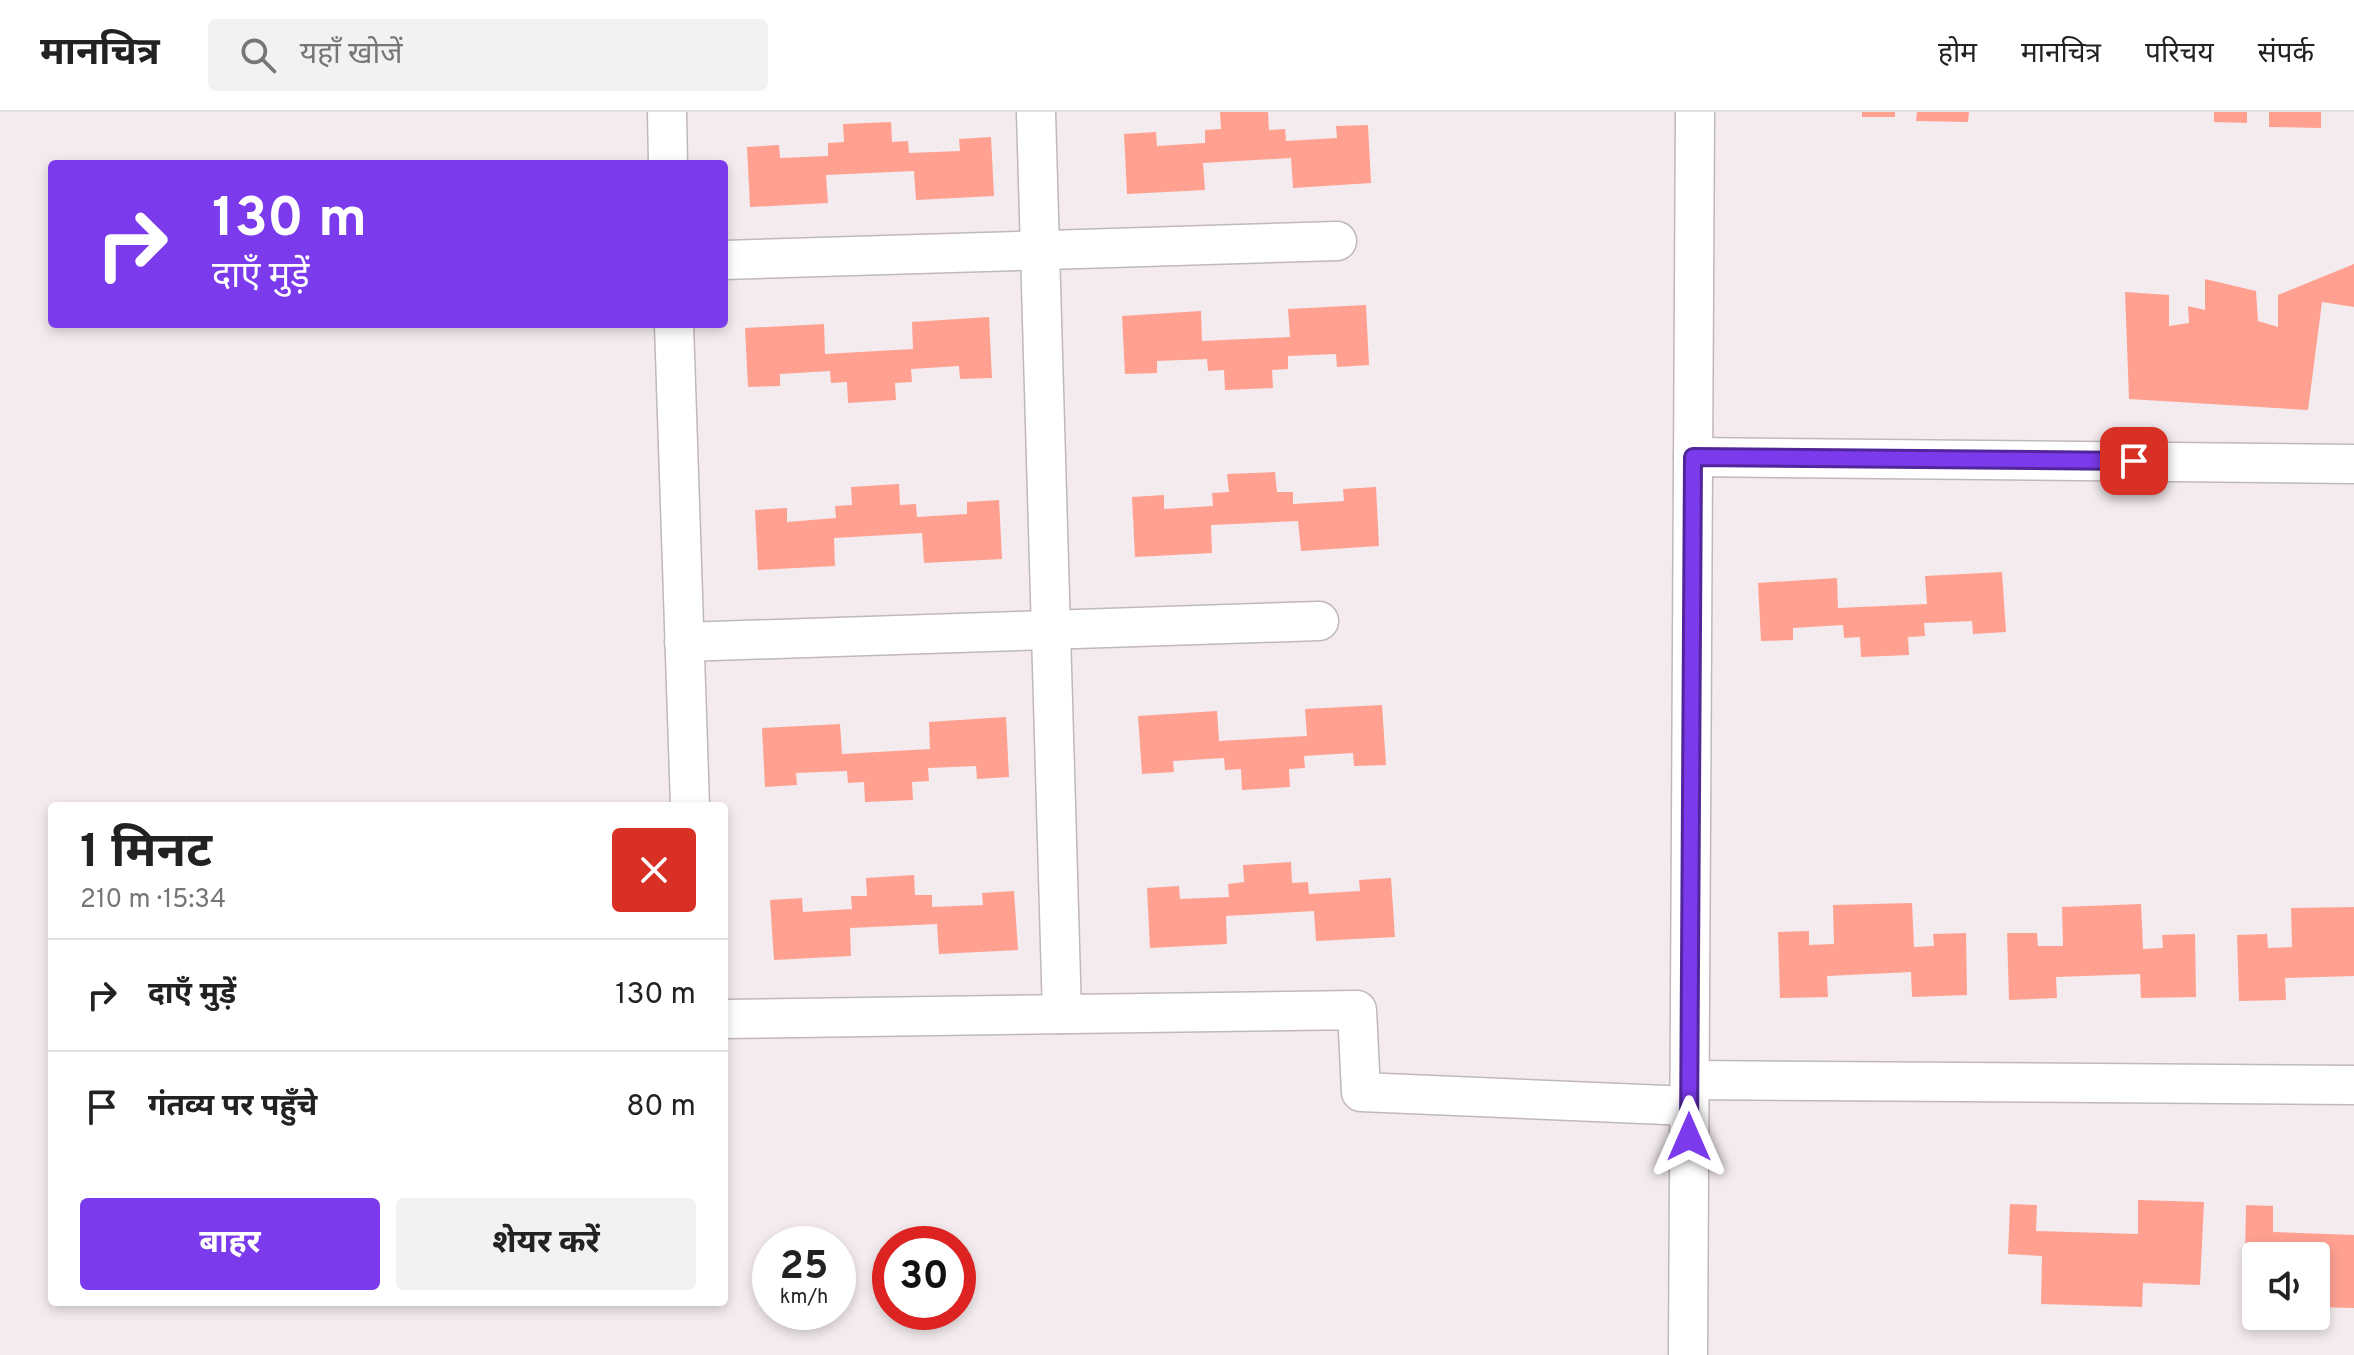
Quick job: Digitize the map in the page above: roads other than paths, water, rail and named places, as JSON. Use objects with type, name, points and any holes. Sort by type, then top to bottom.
[{"type":"street","points":[[667,112],[668,160]]},
{"type":"street","points":[[1036,112],[1062,1014]]},
{"type":"street","points":[[1688,1355],[1695,112]]},
{"type":"street","points":[[728,260],[1337,241]]},
{"type":"street","points":[[674,328],[690,802]]},
{"type":"street","points":[[1693,457],[2354,464]]},
{"type":"street","points":[[684,642],[1319,621]]},
{"type":"street","points":[[728,1019],[1357,1010],[1361,1092],[1690,1093],[2354,1085]]}]
